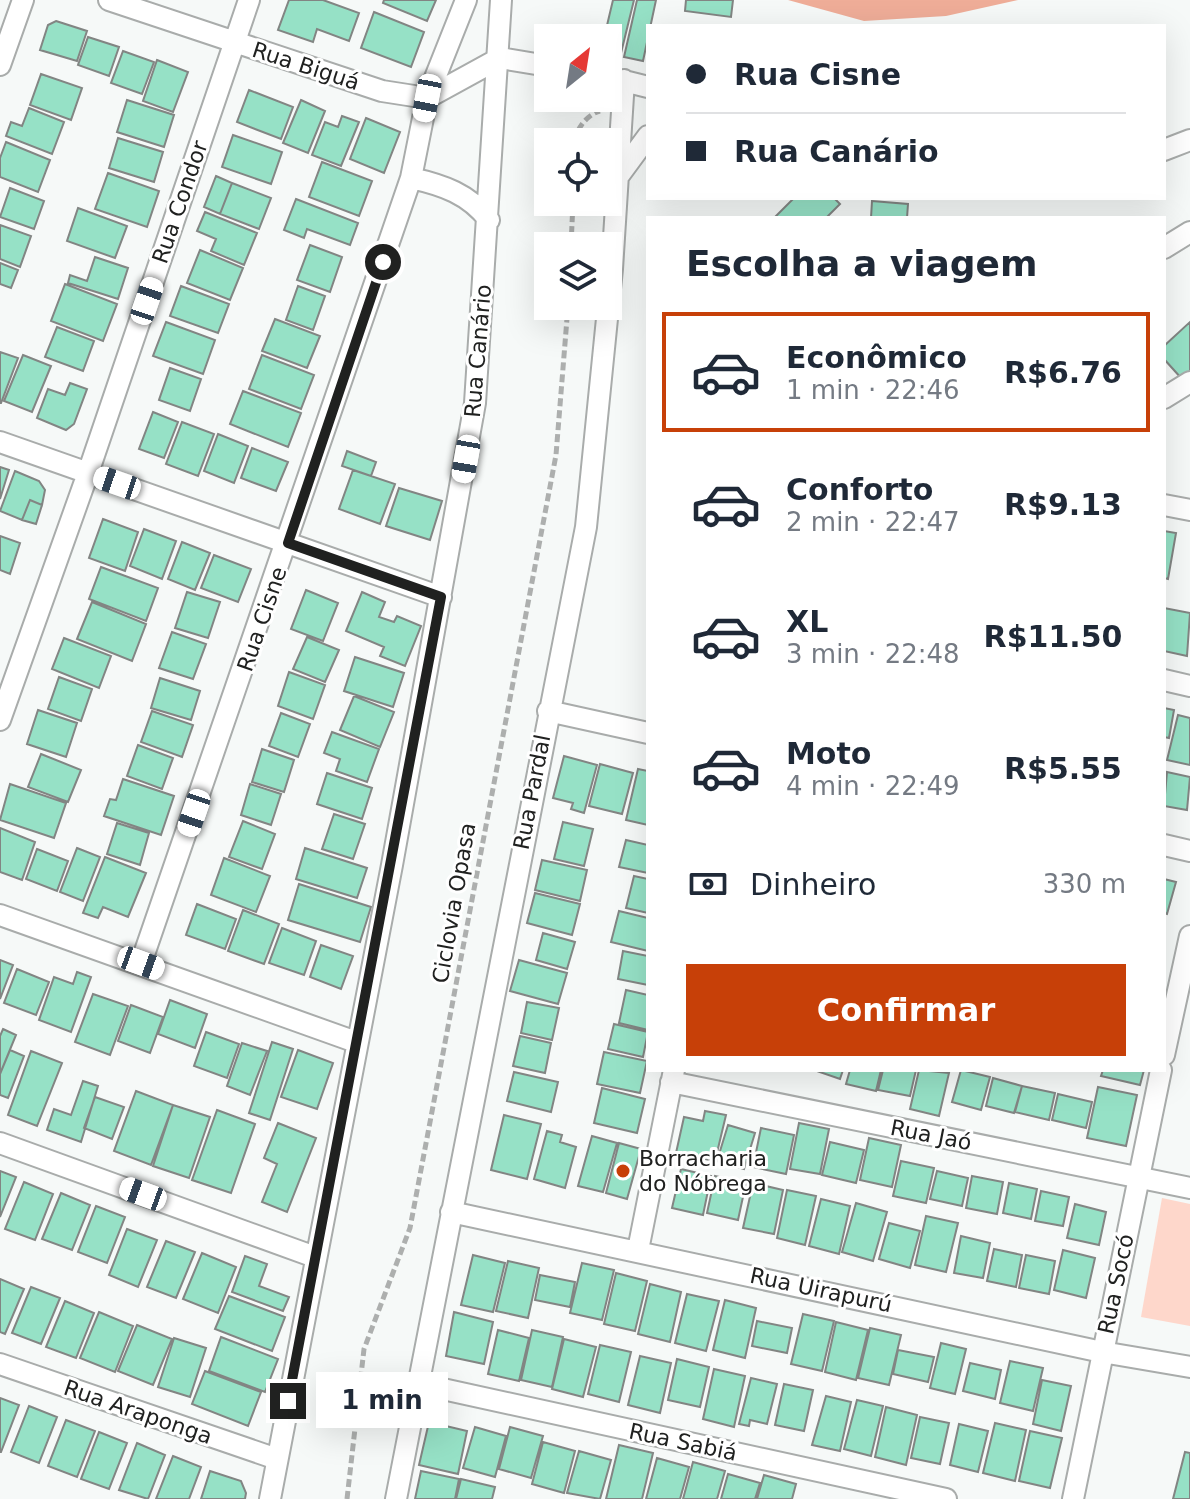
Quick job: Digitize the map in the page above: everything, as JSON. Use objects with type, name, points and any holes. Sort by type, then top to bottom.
[{"type":"street","points":[[0,65],[23,0]]},
{"type":"street","name":"Rua Biguá","points":[[109,0],[382,91],[427,98]]},
{"type":"street","name":"Rua Condor","points":[[0,720],[88,473],[249,0]]},
{"type":"street","name":"Rua Cisne","points":[[141,963],[288,543],[411,178],[427,98],[466,0]]},
{"type":"street","name":"Rua Canário","points":[[270,1499],[475,403],[500,58],[501,0]]},
{"type":"street","points":[[427,98],[500,58],[534,64]]},
{"type":"street","points":[[622,80],[646,86]]},
{"type":"street","points":[[622,172],[646,139]]},
{"type":"street","points":[[1166,149],[1190,140]]},
{"type":"street","points":[[411,178],[451,189],[475,201],[489,220]]},
{"type":"street","name":"Rua Pardal","points":[[396,1499],[586,527],[615,216]]},
{"type":"street","points":[[1166,247],[1190,232]]},
{"type":"street","points":[[1166,397],[1190,382]]},
{"type":"street","points":[[0,442],[441,597]]},
{"type":"street","points":[[1166,505],[1190,510]]},
{"type":"street","points":[[1166,680],[1190,686]]},
{"type":"street","points":[[548,711],[646,733]]},
{"type":"street","points":[[1166,845],[1190,851]]},
{"type":"street","points":[[0,915],[356,1042]]},
{"type":"street","points":[[1166,1034],[1168,1013],[1190,936]]},
{"type":"street","name":"Rua Socó","points":[[1073,1499],[1161,1072]]},
{"type":"street","points":[[638,1250],[673,1076]]},
{"type":"street","name":"Rua Jaó","points":[[673,1076],[1190,1188]]},
{"type":"street","points":[[0,1143],[315,1257]]},
{"type":"street","name":"Rua Uirapurú","points":[[451,1212],[1102,1352],[1190,1367]]},
{"type":"street","name":"Rua Araponga","points":[[0,1364],[277,1459]]},
{"type":"street","name":"Rua Sabiá","points":[[420,1384],[946,1499]]},
{"type":"path","points":[[582,128],[594,112]]},
{"type":"path","name":"Ciclovia Opasa","points":[[347,1499],[358,1373],[372,1323],[410,1228],[556,455],[567,320]]},
{"type":"shaded area","points":[[788,0],[1018,0],[946,16],[864,21]]},
{"type":"shaded area","points":[[1162,1198],[1190,1204],[1190,1326],[1141,1317]]},
{"type":"building","points":[[289,0],[323,0],[359,13],[349,41],[317,29],[313,42],[278,30]]},
{"type":"building","points":[[384,0],[436,0],[427,21],[383,3]]},
{"type":"building","points":[[613,0],[634,0],[622,49],[622,24],[607,24]]},
{"type":"building","points":[[637,0],[656,0],[651,24],[646,24],[643,61],[624,57]]},
{"type":"building","points":[[686,0],[733,0],[731,17],[685,11]]},
{"type":"building","points":[[374,12],[424,32],[411,67],[361,48]]},
{"type":"building","points":[[56,21],[87,31],[77,61],[40,50],[48,25]]},
{"type":"building","points":[[88,37],[119,47],[109,76],[78,65]]},
{"type":"building","points":[[123,51],[154,62],[142,94],[111,83]]},
{"type":"building","points":[[157,60],[188,72],[173,112],[143,101]]},
{"type":"building","points":[[41,74],[82,88],[71,120],[30,105]]},
{"type":"building","points":[[249,90],[293,107],[281,139],[237,122]]},
{"type":"building","points":[[127,100],[174,115],[164,147],[117,132]]},
{"type":"building","points":[[301,100],[325,111],[308,153],[283,143]]},
{"type":"building","points":[[29,108],[64,122],[52,154],[6,136],[11,122],[22,126]]},
{"type":"building","points":[[342,116],[359,122],[341,166],[312,155],[325,122],[338,127]]},
{"type":"building","points":[[366,118],[400,132],[384,173],[350,159]]},
{"type":"building","points":[[233,135],[282,152],[271,184],[222,167]]},
{"type":"building","points":[[118,138],[163,152],[154,182],[109,168]]},
{"type":"building","points":[[6,142],[50,160],[38,192],[0,177],[0,158]]},
{"type":"building","points":[[322,162],[372,181],[359,216],[309,197]]},
{"type":"building","points":[[108,173],[159,191],[147,227],[95,209]]},
{"type":"building","points":[[216,176],[232,183],[220,214],[204,207]]},
{"type":"building","points":[[232,183],[271,198],[259,229],[220,214]]},
{"type":"building","points":[[10,188],[44,201],[34,229],[0,217]]},
{"type":"building","points":[[296,199],[358,223],[350,245],[307,229],[304,238],[284,230]]},
{"type":"building","points":[[792,200],[836,200],[840,204],[828,216],[776,216]]},
{"type":"building","points":[[872,201],[908,204],[907,216],[871,216]]},
{"type":"building","points":[[78,208],[127,226],[115,258],[67,241]]},
{"type":"building","points":[[205,212],[257,233],[244,265],[211,251],[216,239],[197,231]]},
{"type":"building","points":[[0,225],[31,236],[20,267],[0,259]]},
{"type":"building","points":[[310,245],[342,257],[330,292],[297,280]]},
{"type":"building","points":[[200,250],[243,268],[230,300],[187,283]]},
{"type":"building","points":[[95,257],[128,268],[118,299],[68,283],[70,275],[87,281]]},
{"type":"building","points":[[0,263],[18,270],[11,288],[0,284]]},
{"type":"building","points":[[65,284],[117,304],[103,341],[51,321]]},
{"type":"building","points":[[181,286],[229,304],[218,333],[170,316]]},
{"type":"building","points":[[298,286],[325,296],[313,330],[286,320]]},
{"type":"building","points":[[275,319],[320,336],[307,368],[262,351]]},
{"type":"building","points":[[166,322],[215,340],[203,374],[153,356]]},
{"type":"building","points":[[1190,322],[1190,372],[1182,379],[1166,361],[1166,344]]},
{"type":"building","points":[[57,327],[94,341],[83,371],[45,357]]},
{"type":"building","points":[[0,352],[18,358],[1,403],[0,403]]},
{"type":"building","points":[[23,355],[51,366],[32,412],[4,401]]},
{"type":"building","points":[[262,355],[314,375],[301,409],[249,389]]},
{"type":"building","points":[[170,368],[201,379],[190,411],[159,400]]},
{"type":"building","points":[[70,383],[87,389],[74,424],[66,430],[37,418],[48,389],[65,395]]},
{"type":"building","points":[[243,391],[301,413],[288,447],[230,424]]},
{"type":"building","points":[[153,412],[178,422],[164,458],[139,449]]},
{"type":"building","points":[[182,422],[214,434],[198,476],[166,464]]},
{"type":"building","points":[[218,434],[248,446],[234,483],[204,471]]},
{"type":"building","points":[[252,448],[288,462],[276,491],[241,478]]},
{"type":"building","points":[[347,451],[376,462],[371,476],[342,466]]},
{"type":"building","points":[[0,467],[9,470],[0,499]]},
{"type":"building","points":[[353,470],[395,484],[380,524],[339,509]]},
{"type":"building","points":[[15,471],[39,481],[45,490],[42,505],[30,500],[22,520],[0,511]]},
{"type":"building","points":[[399,488],[442,501],[430,540],[386,526]]},
{"type":"building","points":[[30,500],[42,505],[36,524],[22,520]]},
{"type":"building","points":[[103,519],[138,532],[125,571],[89,558]]},
{"type":"building","points":[[144,529],[176,541],[162,579],[130,566]]},
{"type":"building","points":[[1166,531],[1176,533],[1166,578]]},
{"type":"building","points":[[0,536],[20,543],[10,574],[0,570]]},
{"type":"building","points":[[182,542],[210,553],[195,590],[168,579]]},
{"type":"building","points":[[214,555],[251,569],[238,602],[201,588]]},
{"type":"building","points":[[101,567],[158,588],[146,621],[89,599]]},
{"type":"building","points":[[306,590],[338,603],[323,641],[291,629]]},
{"type":"building","points":[[187,592],[220,602],[208,638],[175,628]]},
{"type":"building","points":[[362,592],[385,602],[379,617],[394,622],[397,616],[421,626],[405,666],[380,656],[384,647],[346,631]]},
{"type":"building","points":[[92,602],[146,624],[132,661],[77,639]]},
{"type":"building","points":[[1166,608],[1190,613],[1187,656],[1166,651]]},
{"type":"building","points":[[172,632],[206,644],[193,679],[159,668]]},
{"type":"building","points":[[307,637],[339,650],[325,682],[293,669]]},
{"type":"building","points":[[64,638],[111,656],[99,688],[52,669]]},
{"type":"building","points":[[355,657],[404,673],[393,707],[344,691]]},
{"type":"building","points":[[289,672],[325,685],[313,719],[278,706]]},
{"type":"building","points":[[59,677],[92,689],[81,721],[48,709]]},
{"type":"building","points":[[160,678],[200,691],[191,720],[151,708]]},
{"type":"building","points":[[354,696],[394,712],[380,747],[340,730]]},
{"type":"building","points":[[1166,708],[1174,710],[1169,738],[1166,737]]},
{"type":"building","points":[[38,710],[77,723],[66,757],[27,744]]},
{"type":"building","points":[[152,711],[193,725],[182,757],[141,742]]},
{"type":"building","points":[[281,713],[310,724],[298,757],[269,746]]},
{"type":"building","points":[[1178,715],[1190,718],[1190,765],[1167,760]]},
{"type":"building","points":[[332,732],[379,749],[367,782],[336,771],[340,759],[324,753]]},
{"type":"building","points":[[138,745],[173,758],[162,789],[127,776]]},
{"type":"building","points":[[262,749],[294,760],[284,792],[252,782]]},
{"type":"building","points":[[41,754],[81,770],[68,802],[28,787]]},
{"type":"building","points":[[564,756],[597,765],[584,813],[571,809],[573,803],[553,798]]},
{"type":"building","points":[[600,764],[633,773],[622,814],[589,806]]},
{"type":"building","points":[[638,769],[646,771],[646,825],[626,820]]},
{"type":"building","points":[[1167,772],[1190,777],[1187,810],[1166,806]]},
{"type":"building","points":[[327,773],[372,788],[362,819],[317,804]]},
{"type":"building","points":[[123,779],[174,796],[161,835],[104,816],[110,799],[116,800]]},
{"type":"building","points":[[10,784],[66,803],[54,838],[0,820]]},
{"type":"building","points":[[250,784],[281,794],[271,825],[241,815]]},
{"type":"building","points":[[334,814],[365,824],[353,859],[322,849]]},
{"type":"building","points":[[243,821],[275,834],[262,869],[229,857]]},
{"type":"building","points":[[563,822],[593,829],[584,866],[554,859]]},
{"type":"building","points":[[117,823],[149,833],[140,865],[107,854]]},
{"type":"building","points":[[0,828],[35,842],[22,880],[0,872]]},
{"type":"building","points":[[626,840],[646,845],[646,873],[619,867]]},
{"type":"building","points":[[77,848],[100,857],[83,901],[60,892]]},
{"type":"building","points":[[305,848],[367,868],[357,898],[296,879]]},
{"type":"building","points":[[37,849],[68,861],[57,891],[26,879]]},
{"type":"building","points":[[105,857],[146,873],[128,917],[103,907],[98,918],[83,913]]},
{"type":"building","points":[[224,858],[270,876],[256,912],[211,895]]},
{"type":"building","points":[[542,860],[587,870],[580,901],[535,890]]},
{"type":"building","points":[[634,876],[646,879],[646,913],[626,908]]},
{"type":"building","points":[[1166,880],[1176,882],[1166,914]]},
{"type":"building","points":[[299,884],[371,907],[360,942],[288,920]]},
{"type":"building","points":[[535,893],[580,904],[572,935],[527,923]]},
{"type":"building","points":[[197,904],[236,919],[225,949],[186,935]]},
{"type":"building","points":[[243,910],[279,924],[264,964],[228,951]]},
{"type":"building","points":[[619,911],[646,918],[646,951],[611,942]]},
{"type":"building","points":[[282,928],[316,941],[304,975],[269,963]]},
{"type":"building","points":[[543,933],[575,942],[567,969],[536,960]]},
{"type":"building","points":[[321,945],[353,956],[341,989],[310,977]]},
{"type":"building","points":[[623,951],[646,956],[646,985],[618,979]]},
{"type":"building","points":[[0,960],[13,965],[0,999]]},
{"type":"building","points":[[519,960],[567,973],[558,1004],[510,991]]},
{"type":"building","points":[[17,969],[49,982],[36,1015],[4,1003]]},
{"type":"building","points":[[77,972],[91,977],[71,1032],[39,1020],[54,977],[73,984]]},
{"type":"building","points":[[626,990],[646,995],[646,1030],[619,1023]]},
{"type":"building","points":[[93,994],[128,1006],[110,1055],[75,1042]]},
{"type":"building","points":[[170,1000],[207,1014],[195,1048],[158,1034]]},
{"type":"building","points":[[527,1002],[559,1008],[552,1040],[521,1033]]},
{"type":"building","points":[[131,1005],[163,1017],[150,1053],[118,1041]]},
{"type":"building","points":[[614,1024],[646,1032],[643,1057],[608,1049]]},
{"type":"building","points":[[3,1029],[16,1035],[0,1074],[0,1036]]},
{"type":"building","points":[[206,1032],[239,1044],[227,1078],[194,1066]]},
{"type":"building","points":[[520,1036],[551,1043],[545,1073],[513,1066]]},
{"type":"building","points":[[272,1042],[293,1049],[270,1120],[249,1113]]},
{"type":"building","points":[[242,1043],[267,1051],[250,1095],[227,1086]]},
{"type":"building","points":[[10,1050],[24,1056],[8,1098],[0,1095],[0,1074]]},
{"type":"building","points":[[298,1050],[333,1063],[317,1109],[281,1097]]},
{"type":"building","points":[[31,1051],[62,1063],[37,1126],[8,1115]]},
{"type":"building","points":[[604,1052],[646,1061],[640,1093],[597,1084]]},
{"type":"building","points":[[514,1072],[558,1082],[551,1112],[507,1101]]},
{"type":"building","points":[[820,1072],[842,1072],[840,1079]]},
{"type":"building","points":[[849,1072],[881,1072],[876,1091],[846,1084]]},
{"type":"building","points":[[882,1072],[916,1072],[910,1096],[878,1090]]},
{"type":"building","points":[[919,1072],[949,1073],[939,1116],[910,1109]]},
{"type":"building","points":[[960,1072],[990,1077],[981,1110],[952,1102]]},
{"type":"building","points":[[1102,1072],[1143,1072],[1140,1085],[1101,1076]]},
{"type":"building","points":[[993,1078],[1022,1086],[1014,1113],[986,1106]]},
{"type":"building","points":[[83,1081],[98,1086],[81,1142],[47,1130],[54,1109],[71,1115]]},
{"type":"building","points":[[1022,1086],[1055,1093],[1049,1120],[1015,1112]]},
{"type":"building","points":[[1098,1087],[1137,1095],[1126,1146],[1087,1138]]},
{"type":"building","points":[[602,1088],[645,1099],[637,1133],[594,1123]]},
{"type":"building","points":[[136,1091],[173,1105],[151,1165],[114,1151]]},
{"type":"building","points":[[1058,1094],[1092,1102],[1086,1128],[1052,1120]]},
{"type":"building","points":[[95,1097],[124,1107],[112,1139],[84,1128]]},
{"type":"building","points":[[173,1105],[210,1117],[189,1178],[153,1166]]},
{"type":"building","points":[[217,1110],[255,1124],[231,1193],[192,1180]]},
{"type":"building","points":[[705,1111],[726,1115],[715,1161],[676,1153],[684,1117],[703,1121]]},
{"type":"building","points":[[504,1115],[541,1124],[527,1179],[491,1170]]},
{"type":"building","points":[[278,1123],[316,1138],[287,1212],[262,1202],[277,1164],[264,1158]]},
{"type":"building","points":[[799,1123],[829,1129],[820,1174],[790,1169]]},
{"type":"building","points":[[728,1125],[755,1133],[744,1169],[717,1161]]},
{"type":"building","points":[[761,1128],[794,1135],[786,1174],[753,1167]]},
{"type":"building","points":[[547,1131],[562,1135],[560,1142],[576,1147],[565,1188],[534,1179]]},
{"type":"building","points":[[592,1136],[617,1143],[603,1192],[578,1186]]},
{"type":"building","points":[[869,1138],[901,1145],[892,1187],[860,1180]]},
{"type":"building","points":[[830,1142],[864,1150],[856,1183],[822,1175]]},
{"type":"building","name":"Borracharia do Nóbrega","points":[[619,1143],[641,1149],[627,1199],[606,1193]]},
{"type":"building","points":[[901,1161],[934,1168],[926,1203],[893,1196]]},
{"type":"building","points":[[681,1169],[711,1176],[703,1215],[672,1208]]},
{"type":"building","points":[[0,1171],[16,1177],[0,1217]]},
{"type":"building","points":[[937,1171],[968,1178],[962,1206],[930,1199]]},
{"type":"building","points":[[715,1176],[746,1183],[738,1220],[707,1213]]},
{"type":"building","points":[[972,1176],[1003,1182],[997,1214],[966,1208]]},
{"type":"building","points":[[24,1182],[53,1194],[35,1240],[5,1229]]},
{"type":"building","points":[[753,1183],[783,1190],[774,1234],[743,1228]]},
{"type":"building","points":[[1009,1183],[1037,1189],[1031,1219],[1003,1213]]},
{"type":"building","points":[[787,1190],[816,1196],[805,1245],[777,1238]]},
{"type":"building","points":[[1041,1191],[1069,1197],[1063,1226],[1035,1221]]},
{"type":"building","points":[[61,1193],[90,1205],[72,1250],[42,1239]]},
{"type":"building","points":[[821,1199],[850,1206],[839,1254],[809,1246]]},
{"type":"building","points":[[856,1203],[887,1212],[873,1261],[842,1252]]},
{"type":"building","points":[[1075,1204],[1106,1212],[1099,1245],[1067,1238]]},
{"type":"building","points":[[96,1206],[125,1217],[107,1263],[78,1252]]},
{"type":"building","points":[[926,1216],[958,1223],[946,1272],[915,1265]]},
{"type":"building","points":[[889,1223],[920,1231],[910,1268],[879,1259]]},
{"type":"building","points":[[127,1229],[157,1240],[138,1287],[109,1275]]},
{"type":"building","points":[[961,1236],[990,1243],[983,1278],[954,1273]]},
{"type":"building","points":[[166,1241],[195,1252],[176,1298],[147,1287]]},
{"type":"building","points":[[994,1249],[1022,1255],[1016,1287],[987,1281]]},
{"type":"building","points":[[1063,1250],[1095,1258],[1086,1298],[1054,1290]]},
{"type":"building","points":[[202,1253],[236,1267],[218,1313],[183,1299]]},
{"type":"building","points":[[473,1255],[505,1263],[493,1312],[461,1305]]},
{"type":"building","points":[[1026,1255],[1055,1261],[1049,1294],[1019,1288]]},
{"type":"building","points":[[245,1256],[267,1264],[259,1286],[289,1297],[283,1311],[232,1292]]},
{"type":"building","points":[[508,1261],[539,1268],[528,1318],[496,1311]]},
{"type":"building","points":[[582,1263],[614,1270],[602,1320],[570,1313]]},
{"type":"building","points":[[616,1273],[647,1281],[635,1331],[604,1324]]},
{"type":"building","points":[[540,1275],[575,1282],[570,1307],[535,1300]]},
{"type":"building","points":[[0,1279],[24,1289],[5,1334],[0,1332]]},
{"type":"building","points":[[650,1284],[681,1292],[670,1342],[638,1334]]},
{"type":"building","points":[[31,1287],[60,1298],[41,1344],[12,1333]]},
{"type":"building","points":[[687,1294],[719,1301],[706,1351],[675,1343]]},
{"type":"building","points":[[229,1296],[285,1317],[272,1351],[215,1329]]},
{"type":"building","points":[[725,1300],[756,1308],[745,1358],[713,1350]]},
{"type":"building","points":[[65,1301],[94,1313],[76,1358],[46,1347]]},
{"type":"building","points":[[99,1312],[133,1326],[115,1372],[80,1358]]},
{"type":"building","points":[[454,1312],[493,1322],[484,1364],[446,1356]]},
{"type":"building","points":[[803,1314],[834,1321],[822,1371],[791,1364]]},
{"type":"building","points":[[757,1321],[792,1328],[787,1353],[752,1346]]},
{"type":"building","points":[[836,1322],[868,1330],[856,1380],[825,1372]]},
{"type":"building","points":[[137,1325],[172,1339],[153,1385],[118,1371]]},
{"type":"building","points":[[870,1328],[901,1335],[889,1385],[858,1378]]},
{"type":"building","points":[[498,1330],[529,1338],[519,1381],[488,1374]]},
{"type":"building","points":[[532,1330],[563,1337],[552,1387],[521,1380]]},
{"type":"building","points":[[221,1337],[278,1359],[265,1392],[209,1371]]},
{"type":"building","points":[[174,1338],[206,1348],[190,1397],[158,1387]]},
{"type":"building","points":[[564,1339],[596,1347],[583,1397],[552,1389]]},
{"type":"building","points":[[941,1343],[966,1349],[955,1394],[930,1388]]},
{"type":"building","points":[[600,1345],[631,1352],[619,1402],[588,1394]]},
{"type":"building","points":[[898,1350],[934,1357],[928,1382],[893,1374]]},
{"type":"building","points":[[640,1356],[671,1363],[660,1413],[628,1405]]},
{"type":"building","points":[[677,1359],[709,1367],[700,1407],[668,1400]]},
{"type":"building","points":[[1010,1361],[1043,1368],[1033,1411],[1000,1403]]},
{"type":"building","points":[[970,1363],[1001,1370],[995,1399],[963,1391]]},
{"type":"building","points":[[714,1369],[745,1376],[734,1427],[703,1419]]},
{"type":"building","points":[[205,1371],[261,1392],[248,1426],[192,1404]]},
{"type":"building","points":[[751,1378],[777,1384],[767,1424],[750,1420],[749,1426],[739,1424]]},
{"type":"building","points":[[1042,1380],[1071,1386],[1061,1431],[1033,1424]]},
{"type":"building","points":[[784,1384],[813,1390],[804,1431],[775,1425]]},
{"type":"building","points":[[826,1396],[851,1402],[840,1451],[812,1445]]},
{"type":"building","points":[[0,1398],[19,1405],[1,1452],[0,1452]]},
{"type":"building","points":[[857,1400],[883,1406],[871,1456],[844,1449]]},
{"type":"building","points":[[29,1406],[57,1417],[39,1463],[11,1452]]},
{"type":"building","points":[[886,1407],[917,1415],[906,1465],[875,1457]]},
{"type":"building","points":[[920,1417],[949,1423],[940,1464],[911,1458]]},
{"type":"building","points":[[66,1420],[95,1431],[77,1477],[48,1466]]},
{"type":"building","points":[[429,1422],[467,1431],[458,1474],[419,1465]]},
{"type":"building","points":[[995,1423],[1026,1430],[1015,1481],[983,1473]]},
{"type":"building","points":[[959,1424],[988,1431],[978,1472],[950,1465]]},
{"type":"building","points":[[475,1427],[506,1436],[495,1477],[463,1468]]},
{"type":"building","points":[[510,1427],[543,1436],[531,1478],[499,1469]]},
{"type":"building","points":[[1030,1431],[1062,1438],[1050,1488],[1019,1481]]},
{"type":"building","points":[[99,1432],[127,1443],[109,1489],[81,1479]]},
{"type":"building","points":[[543,1442],[575,1451],[564,1493],[532,1484]]},
{"type":"building","points":[[137,1443],[165,1455],[148,1499],[119,1490]]},
{"type":"building","points":[[619,1445],[653,1453],[642,1499],[606,1499]]},
{"type":"building","points":[[579,1451],[611,1460],[600,1499],[567,1493]]},
{"type":"building","points":[[1185,1452],[1190,1453],[1190,1499],[1173,1499]]},
{"type":"building","points":[[173,1456],[201,1467],[189,1499],[156,1499]]},
{"type":"building","points":[[657,1458],[689,1467],[680,1499],[646,1499]]},
{"type":"building","points":[[693,1462],[725,1471],[717,1499],[683,1499]]},
{"type":"building","points":[[210,1471],[241,1481],[245,1499],[201,1499]]},
{"type":"building","points":[[421,1471],[459,1479],[455,1499],[415,1499]]},
{"type":"building","points":[[728,1474],[760,1483],[755,1499],[721,1499]]},
{"type":"building","points":[[764,1475],[796,1484],[792,1499],[757,1499]]},
{"type":"building","points":[[461,1479],[495,1487],[492,1499],[456,1499]]},
{"type":"place","name":"Borracharia do Nóbrega","points":[[623,1171]]},
{"type":"route","points":[[288,1401],[441,597],[288,543],[383,262]]}]
